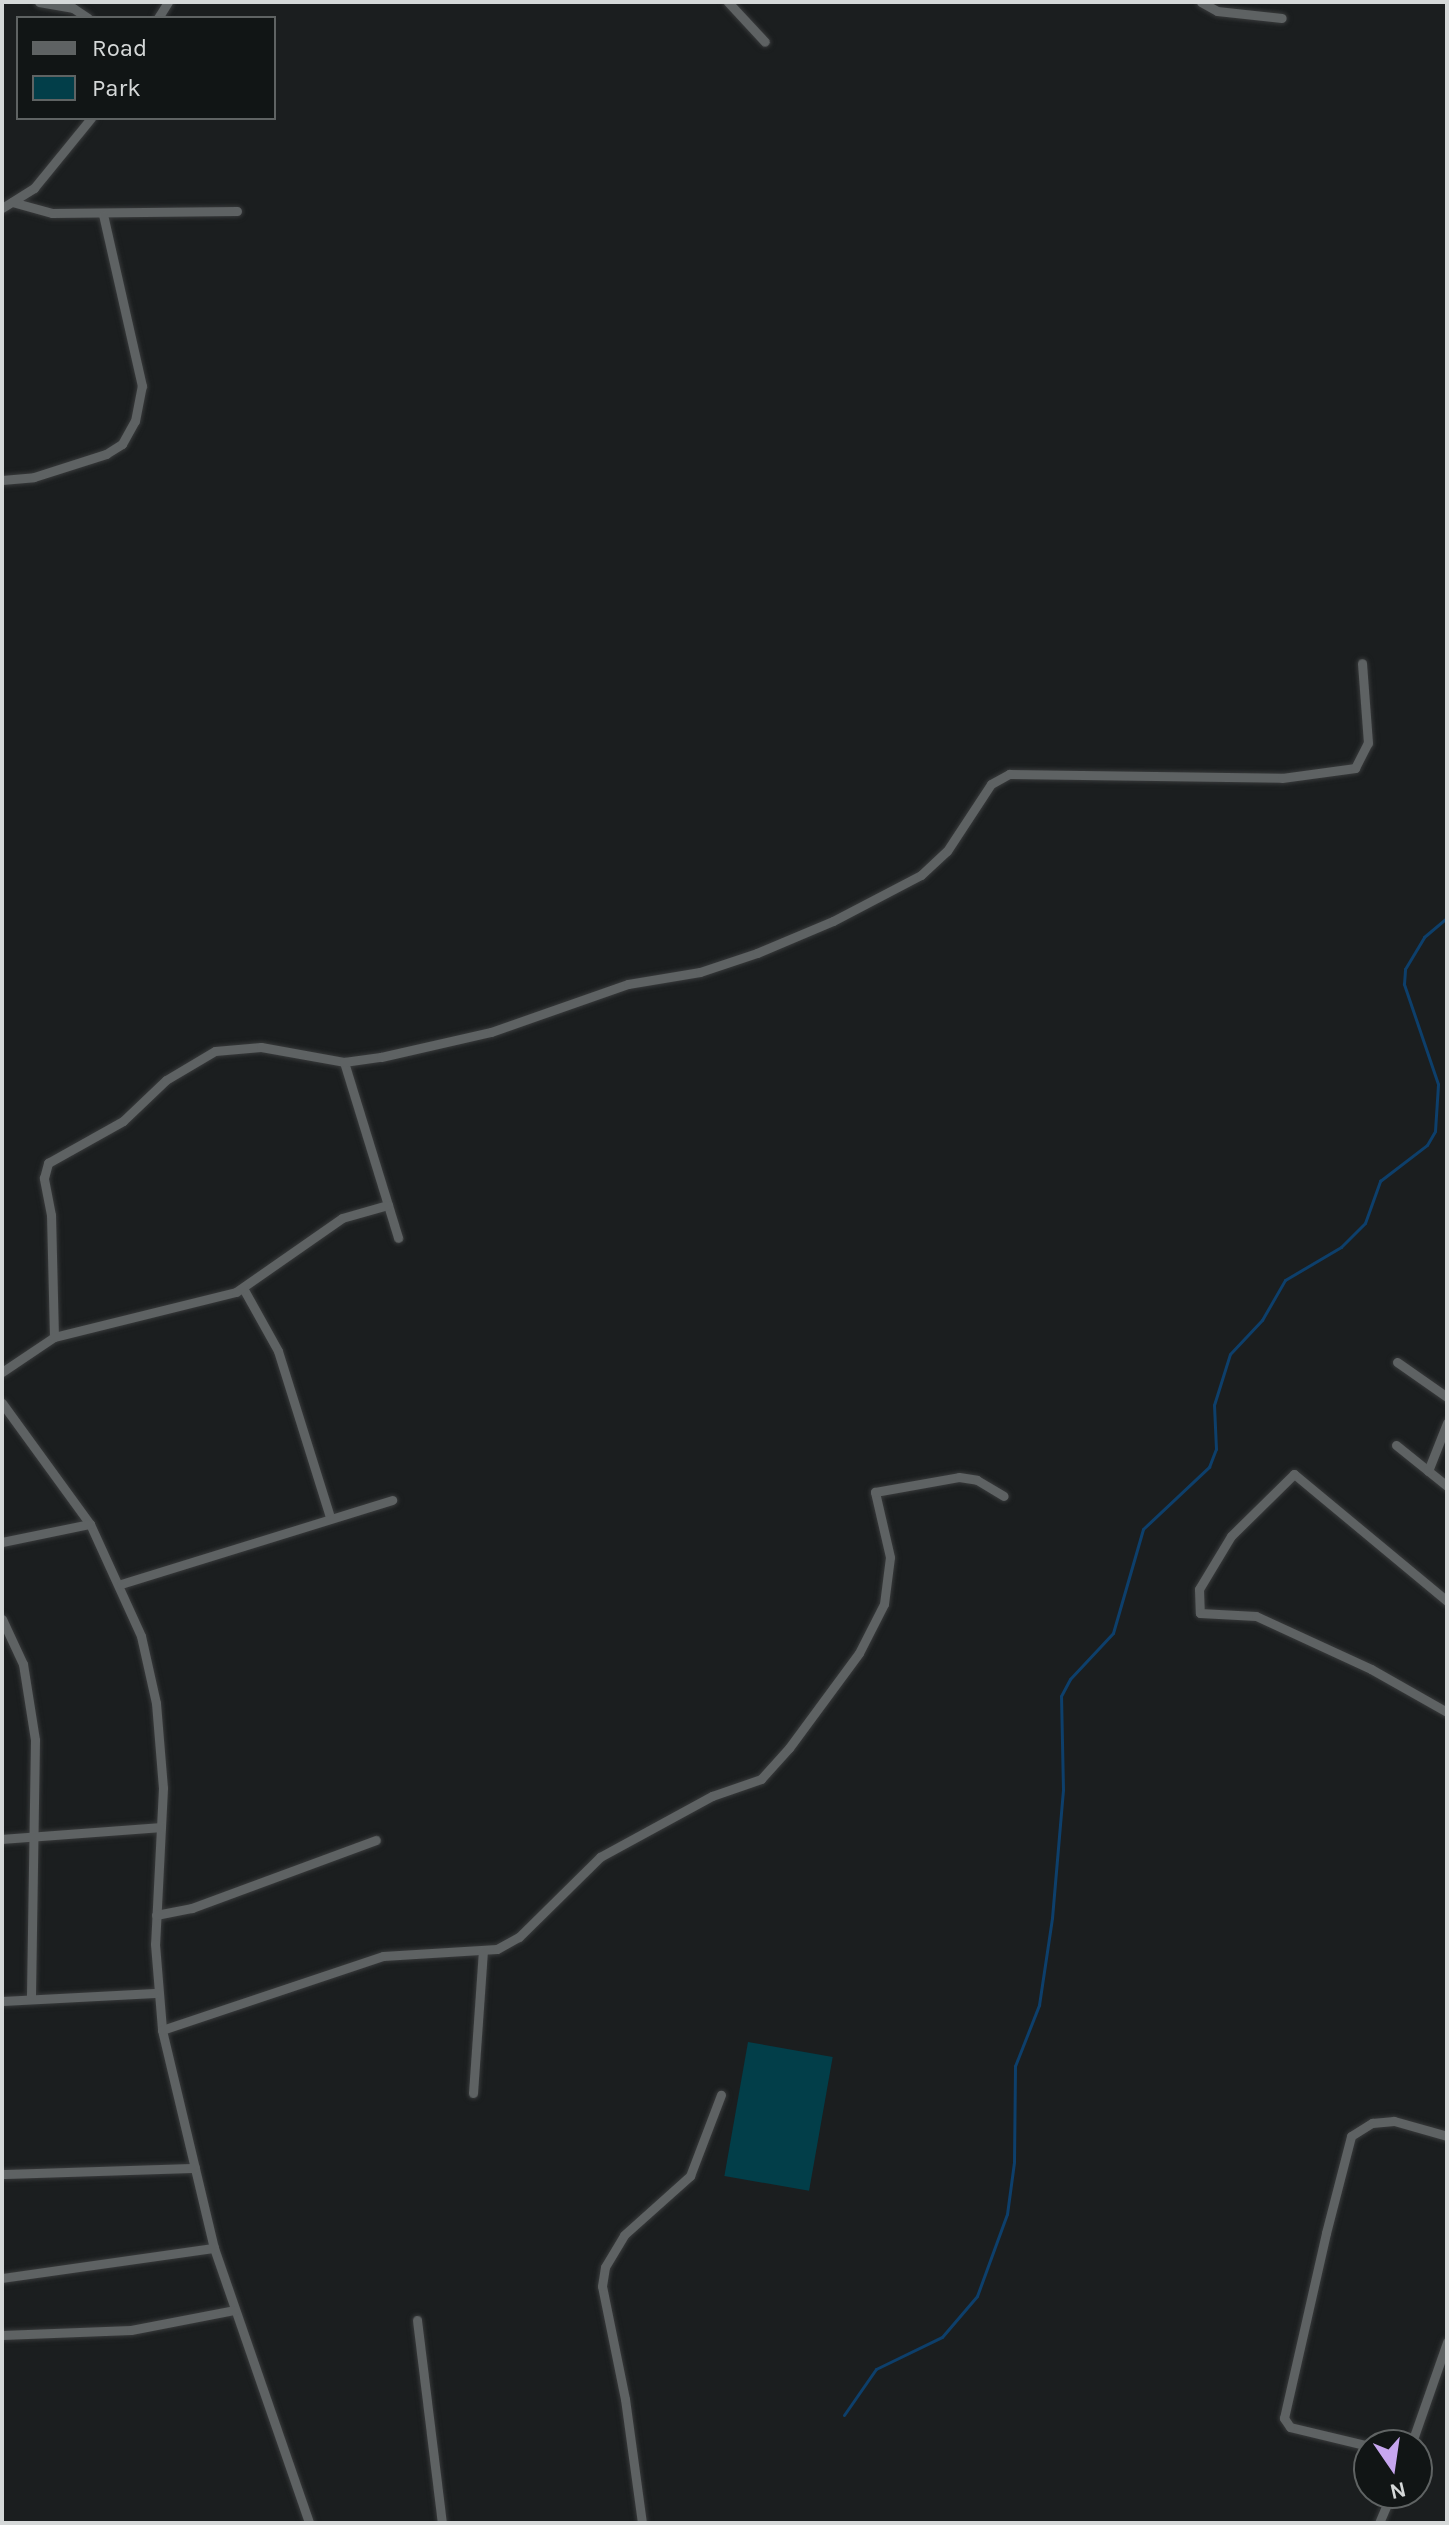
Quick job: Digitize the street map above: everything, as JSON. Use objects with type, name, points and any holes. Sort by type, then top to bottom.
[{"type":"street","points":[[39,2],[73,8],[85,16]]},
{"type":"street","points":[[728,2],[765,42]]},
{"type":"street","points":[[1201,2],[1217,11],[1282,18]]},
{"type":"street","points":[[2,208],[34,188],[89,120]]},
{"type":"street","points":[[12,202],[29,210],[103,215],[237,211]]},
{"type":"street","points":[[2,480],[34,477],[106,454],[122,444],[135,421],[142,386],[103,215]]},
{"type":"street","points":[[54,1337],[52,1229],[44,1178],[48,1163],[123,1121],[166,1080],[215,1051],[261,1047],[344,1062],[491,1032],[628,984],[700,972],[833,921],[921,875],[947,851],[991,784],[1009,774],[1282,778],[1355,768],[1368,743],[1362,663]]},
{"type":"street","points":[[344,1062],[398,1238]]},
{"type":"street","points":[[2,1372],[54,1337],[243,1288],[342,1218],[388,1205]]},
{"type":"street","points":[[243,1288],[278,1351],[330,1517]]},
{"type":"street","points":[[1397,1362],[1447,1397]]},
{"type":"street","points":[[2,1403],[90,1524],[121,1584],[141,1636],[156,1703],[161,1827],[155,1993],[162,2030],[214,2248],[309,2523]]},
{"type":"street","points":[[1428,1471],[1447,1423]]},
{"type":"street","points":[[1396,1445],[1447,1486]]},
{"type":"street","points":[[1447,1601],[1294,1474],[1231,1536],[1199,1589],[1200,1613],[1256,1616],[1447,1712]]},
{"type":"street","points":[[162,2030],[383,1956],[483,1950],[519,1937],[600,1857],[712,1796],[761,1779],[789,1748],[859,1653],[884,1604],[890,1557],[875,1492],[959,1477],[977,1480],[1004,1496]]},
{"type":"street","points":[[121,1584],[392,1500]]},
{"type":"street","points":[[2,1542],[90,1524]]},
{"type":"street","points":[[2,1619],[19,1653],[30,1697],[36,1838],[31,1999]]},
{"type":"street","points":[[2,1839],[161,1827]]},
{"type":"street","points":[[156,1915],[192,1908],[376,1840]]},
{"type":"street","points":[[473,2093],[483,1950]]},
{"type":"street","points":[[2,2001],[155,1993]]},
{"type":"street","points":[[642,2523],[625,2399],[602,2286],[605,2267],[624,2235],[690,2176],[721,2095]]},
{"type":"street","points":[[1353,2442],[1290,2427],[1284,2418],[1351,2136],[1372,2123],[1394,2121],[1447,2136]]},
{"type":"street","points":[[2,2174],[195,2168]]},
{"type":"street","points":[[2,2278],[214,2248]]},
{"type":"street","points":[[2,2335],[131,2330],[235,2310]]},
{"type":"street","points":[[417,2320],[442,2523]]},
{"type":"street","points":[[1417,2429],[1447,2342]]},
{"type":"green space","points":[[748,2042],[833,2057],[809,2191],[724,2176]]},
{"type":"waterway","points":[[844,2415],[876,2369],[942,2337],[977,2296],[1007,2214],[1014,2162],[1015,2066],[1039,2005],[1052,1918],[1063,1790],[1061,1696],[1070,1679],[1113,1633],[1143,1529],[1209,1467],[1216,1449],[1214,1405],[1230,1354],[1262,1320],[1285,1280],[1341,1247],[1365,1223],[1380,1181],[1427,1145],[1435,1131],[1438,1084],[1404,984],[1405,969],[1424,937],[1447,918]]}]
